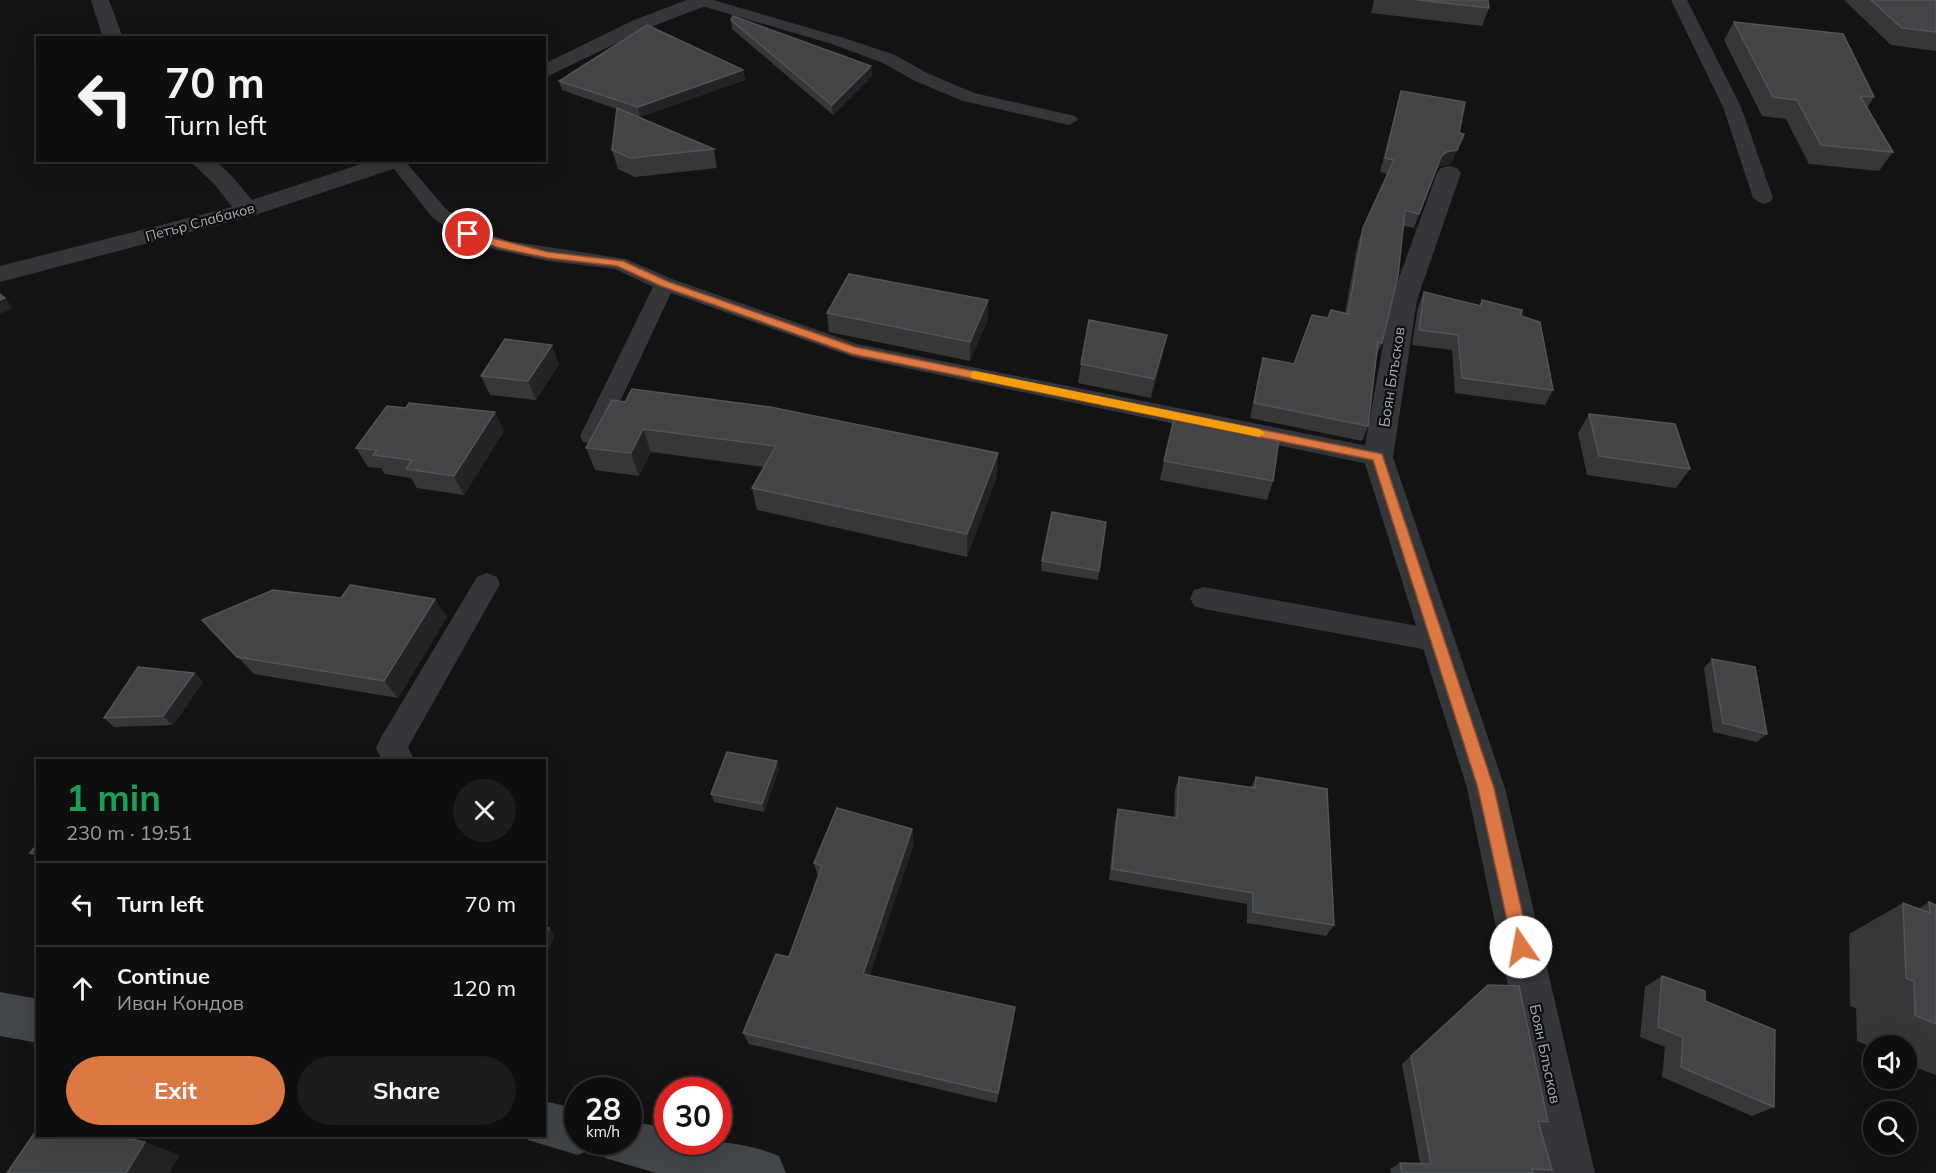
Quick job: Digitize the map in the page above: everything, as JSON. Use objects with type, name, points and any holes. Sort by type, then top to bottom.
[{"type":"main road","points":[[0,1014],[36,1022]]},
{"type":"main road","points":[[546,1124],[564,1129]]},
{"type":"main road","points":[[642,1147],[762,1173]]},
{"type":"street","points":[[100,0],[111,36]]},
{"type":"street","points":[[546,71],[641,24],[702,0]]},
{"type":"street","points":[[202,162],[223,180],[247,210]]},
{"type":"street","name":"Петър Слабаков","points":[[0,274],[247,210],[393,162]]},
{"type":"street","name":"Боян Блъсков","points":[[1449,173],[1404,300],[1378,457],[1486,788],[1571,1173]]},
{"type":"lane","points":[[702,0],[838,41],[889,59],[921,77],[969,97],[1069,120]]},
{"type":"lane","points":[[1679,0],[1732,107],[1763,198]]},
{"type":"lane","points":[[397,162],[439,213],[468,234],[504,246],[548,255],[619,263],[665,284],[852,350],[1378,457]]},
{"type":"lane","points":[[592,436],[665,284]]},
{"type":"lane","points":[[398,759],[391,747],[487,584]]},
{"type":"lane","points":[[1204,598],[1438,641]]},
{"type":"building","points":[[1417,0],[1488,0],[1489,8]]},
{"type":"building","points":[[1871,0],[1936,0],[1936,32],[1902,28]]},
{"type":"building","points":[[733,16],[871,66],[832,105],[731,20]]},
{"type":"building","points":[[1734,22],[1843,34],[1874,97],[1860,96],[1893,152],[1821,145],[1797,100],[1773,97]]},
{"type":"building","points":[[647,25],[743,70],[638,107],[559,81]]},
{"type":"building","points":[[1401,91],[1465,102],[1459,133],[1464,134],[1457,150],[1446,152],[1441,157],[1419,214],[1405,210],[1398,276],[1382,343],[1378,342],[1368,426],[1254,403],[1263,358],[1294,364],[1312,315],[1328,318],[1331,310],[1348,314],[1363,228],[1394,160],[1385,158]]},
{"type":"building","points":[[617,108],[714,149],[630,158],[612,150]]},
{"type":"building","points":[[849,274],[988,300],[970,342],[827,313]]},
{"type":"building","points":[[1424,292],[1481,306],[1482,300],[1522,310],[1521,316],[1540,322],[1553,390],[1462,378],[1458,335],[1419,330]]},
{"type":"building","points":[[1089,320],[1167,335],[1154,379],[1081,364]]},
{"type":"building","points":[[505,339],[552,345],[528,381],[481,376]]},
{"type":"building","points":[[632,389],[770,407],[998,453],[967,534],[752,488],[776,446],[643,429],[631,453],[586,448],[612,400],[625,402]]},
{"type":"building","points":[[409,403],[495,412],[454,476],[406,469],[412,460],[373,455],[377,450],[356,448],[387,406],[406,408]]},
{"type":"building","points":[[1589,414],[1675,424],[1690,469],[1599,456]]},
{"type":"building","points":[[1174,419],[1279,438],[1273,481],[1164,461]]},
{"type":"building","points":[[1052,512],[1106,522],[1099,571],[1042,561]]},
{"type":"building","points":[[350,585],[435,599],[384,681],[237,657],[202,620],[273,590],[341,598]]},
{"type":"building","points":[[1712,659],[1755,667],[1767,734],[1723,723]]},
{"type":"building","points":[[138,667],[194,673],[163,716],[104,718]]},
{"type":"building","points":[[727,752],[777,761],[762,804],[711,794]]},
{"type":"building","points":[[1179,777],[1255,788],[1256,777],[1327,789],[1334,925],[1253,912],[1253,893],[1112,869],[1118,809],[1177,818]]},
{"type":"building","points":[[837,808],[912,829],[863,974],[1015,1007],[998,1093],[743,1033],[776,954],[789,957],[822,866],[814,863]]},
{"type":"building","points":[[36,846],[36,854],[30,853]]},
{"type":"building","points":[[1929,902],[1936,905],[1936,1024],[1915,1015],[1914,981],[1906,978],[1903,903],[1930,913]]},
{"type":"building","points":[[1662,976],[1705,991],[1705,1001],[1775,1030],[1774,1107],[1681,1067],[1683,1037],[1658,1027]]},
{"type":"building","points":[[1488,985],[1519,986],[1548,1122],[1538,1121],[1552,1170],[1532,1169],[1533,1173],[1402,1173],[1400,1163],[1431,1164],[1411,1056]]},
{"type":"building","points":[[36,1131],[36,1137],[121,1137],[145,1142],[126,1173],[7,1173]]},
{"type":"slow traffic","points":[[975,375],[1259,433]]},
{"type":"route","points":[[468,234],[504,246],[548,255],[619,263],[665,284],[745,314],[852,350],[1378,457],[1486,788],[1521,947]]}]
